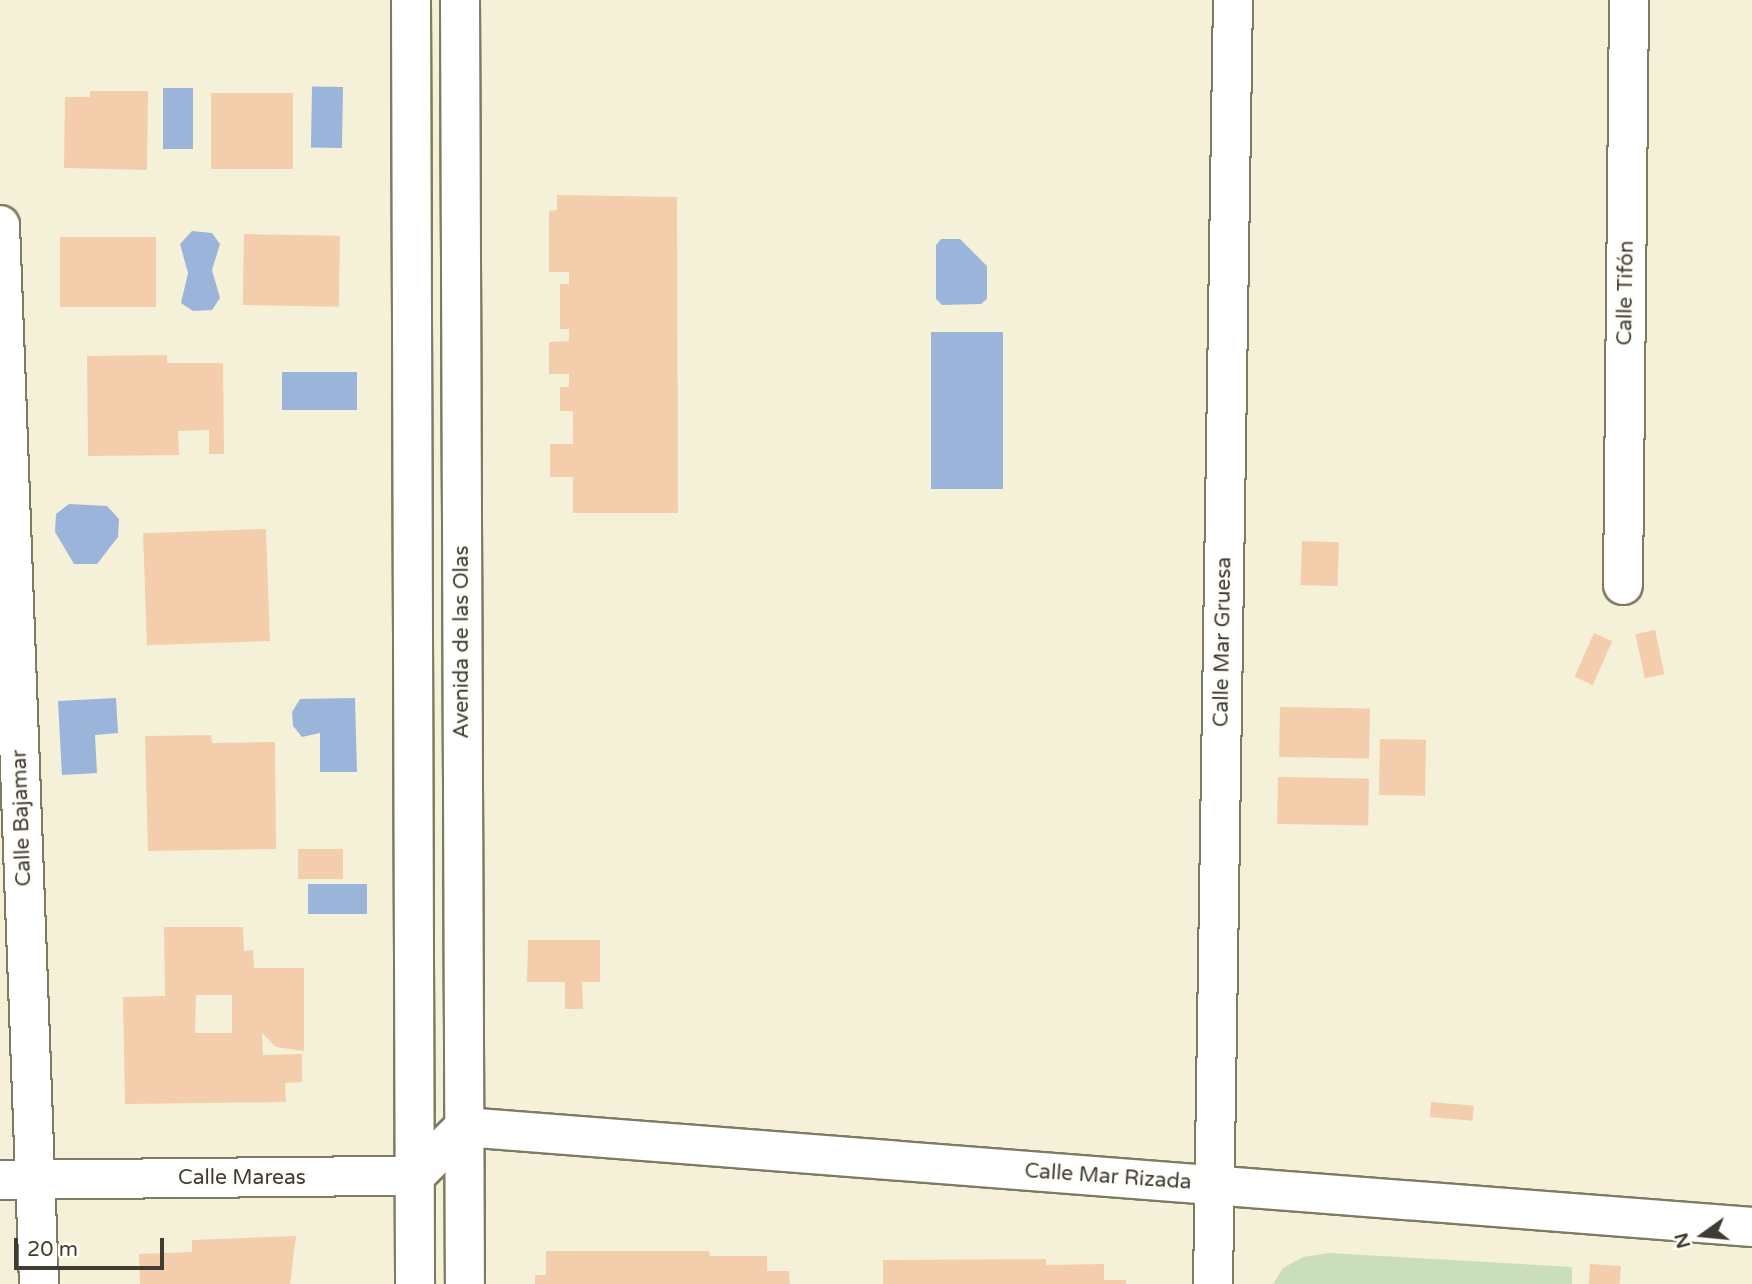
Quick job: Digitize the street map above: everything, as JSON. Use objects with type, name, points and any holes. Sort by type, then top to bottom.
[{"type":"street","points":[[411,0],[415,1284]]},
{"type":"street","name":"Avenida de las Olas","points":[[460,0],[465,1284]]},
{"type":"street","name":"Calle Mar Gruesa","points":[[1213,1284],[1233,0]]},
{"type":"street","name":"Calle Tifón","points":[[1623,585],[1629,0]]},
{"type":"street","name":"Calle Bajamar","points":[[0,225],[17,1180],[38,1284]]},
{"type":"street","points":[[415,1176],[464,1127]]},
{"type":"street","name":"Calle Mar Rizada","points":[[464,1127],[1752,1227]]},
{"type":"street","name":"Calle Mareas","points":[[17,1180],[415,1176]]},
{"type":"green space","points":[[1329,1253],[1572,1267],[1572,1284],[1273,1284],[1283,1268],[1303,1257]]},
{"type":"water","points":[[312,86],[343,87],[342,148],[311,147]]},
{"type":"water","points":[[163,88],[193,88],[193,149],[163,149]]},
{"type":"water","points":[[192,231],[212,233],[220,244],[212,270],[220,298],[212,310],[193,311],[181,303],[188,273],[180,244]]},
{"type":"water","points":[[941,239],[960,239],[987,266],[987,299],[981,304],[942,305],[936,299],[936,245]]},
{"type":"water","points":[[931,332],[1003,332],[1003,489],[931,489]]},
{"type":"water","points":[[282,372],[357,372],[357,410],[282,410]]},
{"type":"water","points":[[69,504],[107,506],[119,519],[118,537],[97,564],[74,564],[55,532],[56,514]]},
{"type":"water","points":[[116,698],[118,733],[95,735],[97,773],[62,775],[58,701]]},
{"type":"water","points":[[355,698],[357,772],[320,772],[320,733],[302,737],[293,726],[292,712],[300,699]]},
{"type":"water","points":[[308,884],[367,884],[367,914],[308,914]]},
{"type":"building","points":[[90,91],[148,91],[147,170],[64,168],[65,97],[90,97]]},
{"type":"building","points":[[211,93],[293,93],[293,169],[211,169]]},
{"type":"building","points":[[557,195],[677,197],[678,513],[573,513],[573,477],[550,477],[550,444],[573,444],[573,411],[560,411],[560,387],[569,387],[569,374],[549,374],[549,342],[569,341],[569,329],[560,329],[560,284],[569,284],[569,272],[549,272],[549,211],[557,210]]},
{"type":"building","points":[[244,234],[340,236],[339,307],[243,305]]},
{"type":"building","points":[[60,237],[156,237],[156,307],[60,307]]},
{"type":"building","points":[[167,355],[167,363],[223,363],[224,454],[209,454],[209,430],[178,431],[179,455],[88,456],[87,356]]},
{"type":"building","points":[[266,529],[270,641],[147,645],[143,533]]},
{"type":"building","points":[[1302,541],[1339,542],[1337,586],[1300,585]]},
{"type":"building","points":[[1655,630],[1664,674],[1645,678],[1635,634]]},
{"type":"building","points":[[1594,633],[1612,641],[1593,685],[1574,677]]},
{"type":"building","points":[[1280,707],[1370,709],[1369,759],[1279,757]]},
{"type":"building","points":[[211,735],[212,743],[275,742],[276,849],[148,851],[145,736]]},
{"type":"building","points":[[1380,739],[1426,740],[1425,796],[1379,795]]},
{"type":"building","points":[[1278,777],[1369,779],[1368,826],[1277,824]]},
{"type":"building","points":[[298,849],[343,849],[343,879],[298,879]]},
{"type":"building","points":[[164,927],[243,927],[244,951],[253,950],[254,968],[304,968],[304,1051],[276,1047],[262,1033],[263,1055],[302,1054],[302,1082],[285,1083],[286,1102],[125,1104],[123,997],[165,996]],"holes":[[[196,995],[232,995],[232,1033],[195,1033]]]},
{"type":"building","points":[[528,940],[600,940],[600,982],[582,982],[583,1009],[565,1009],[565,982],[527,982]]},
{"type":"building","points":[[1431,1102],[1474,1106],[1473,1121],[1430,1117]]},
{"type":"building","points":[[296,1236],[290,1284],[140,1284],[139,1254],[192,1252],[192,1240]]},
{"type":"building","points":[[546,1251],[709,1251],[710,1256],[767,1256],[767,1271],[789,1271],[790,1284],[535,1284],[535,1275],[546,1275]]},
{"type":"building","points":[[1046,1259],[1046,1265],[1104,1264],[1104,1280],[1126,1280],[1126,1284],[883,1284],[883,1260]]},
{"type":"building","points":[[1590,1264],[1621,1266],[1620,1284],[1589,1284]]}]
